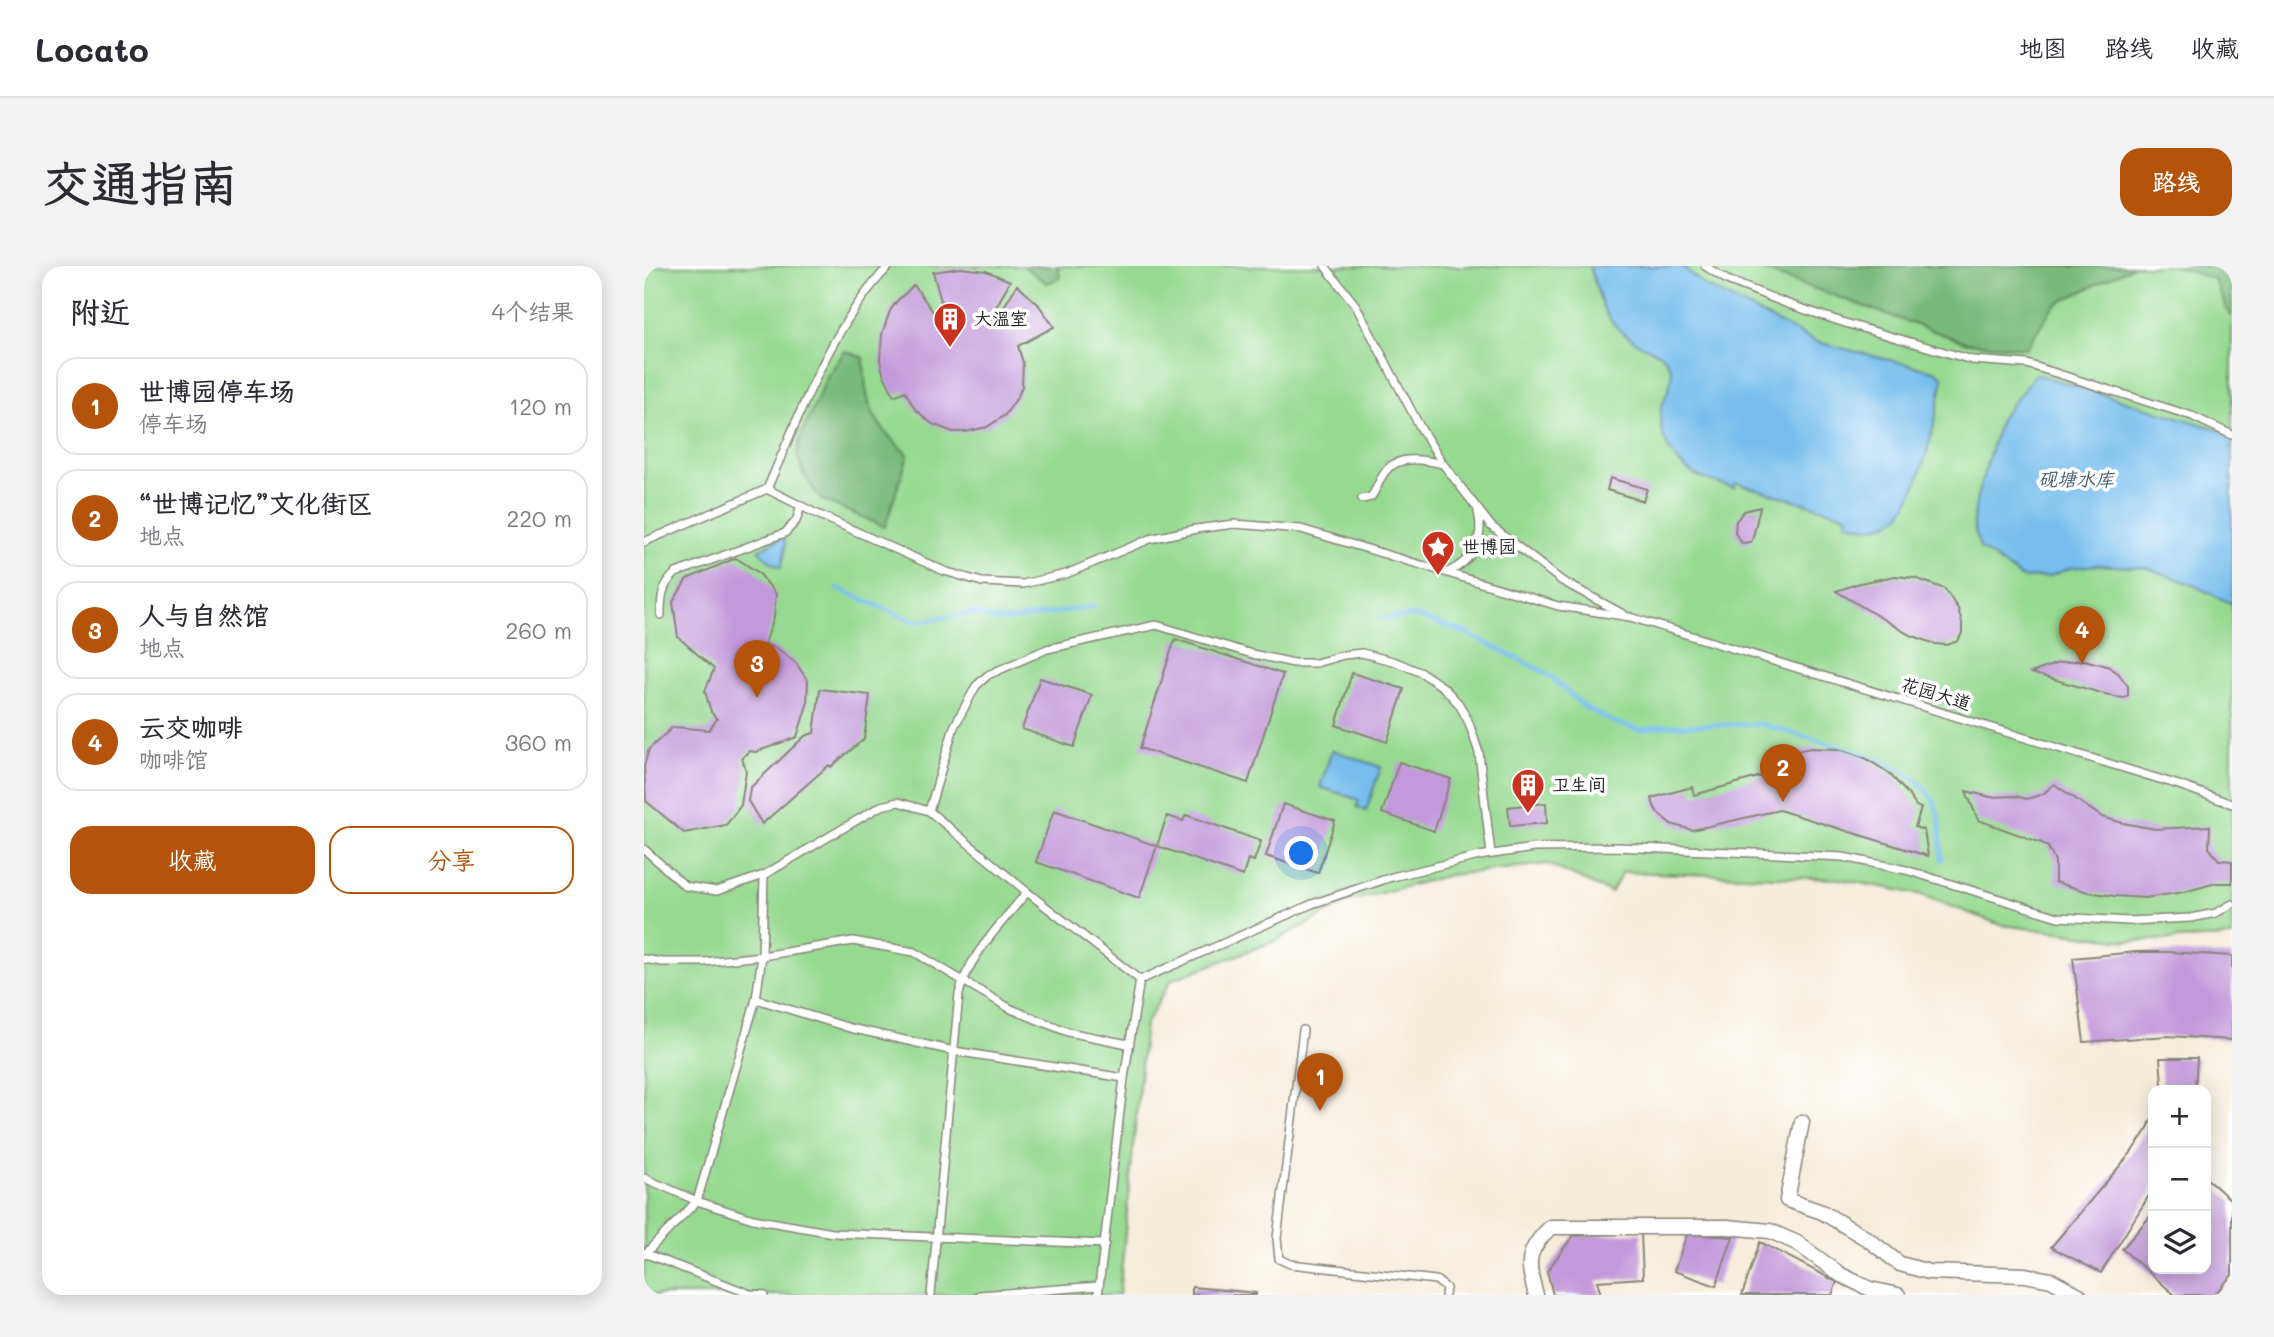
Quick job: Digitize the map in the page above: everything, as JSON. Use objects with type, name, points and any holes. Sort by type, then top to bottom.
[{"type":"street","points":[[1802,1122],[1787,1200],[1822,1212],[1869,1240],[1900,1264],[1929,1272],[2025,1275],[2051,1280],[2079,1295]]},
{"type":"street","points":[[1536,1295],[1530,1270],[1530,1256],[1538,1239],[1551,1227],[1727,1227],[1770,1231],[1797,1243],[1841,1275],[1870,1289],[1898,1295]]},
{"type":"lane","points":[[644,542],[767,489],[822,366],[850,316],[889,266]]},
{"type":"lane","points":[[1325,266],[1356,306],[1420,427],[1443,464],[1491,526],[1562,581],[1630,617]]},
{"type":"lane","points":[[1705,266],[1727,279],[1776,299],[1845,323],[1972,360],[2027,364],[2192,416],[2232,435]]},
{"type":"lane","points":[[1362,499],[1371,497],[1385,472],[1403,461],[1420,459],[1443,464]]},
{"type":"lane","points":[[767,489],[944,571],[982,582],[1023,584],[1066,574],[1150,539],[1234,524],[1301,529],[1558,606],[1630,617]]},
{"type":"lane","points":[[661,615],[661,595],[667,580],[676,573],[785,533],[796,521],[802,506]]},
{"type":"lane","points":[[1448,572],[1464,564],[1475,550],[1481,525],[1477,508]]},
{"type":"lane","name":"花园大道","points":[[1630,617],[2179,785],[2232,804]]},
{"type":"lane","points":[[929,811],[954,727],[976,686],[988,675],[1047,649],[1156,625],[1252,654],[1294,663],[1315,663],[1362,653],[1396,662],[1422,673],[1443,687],[1459,704],[1479,753],[1491,854]]},
{"type":"lane","points":[[644,849],[685,886],[717,891],[764,874],[881,806],[898,802],[929,811],[1140,980]]},
{"type":"lane","points":[[1140,980],[1312,905],[1392,877],[1491,854],[1534,848],[1617,846],[1843,858],[1906,870],[2058,917],[2128,921],[2191,918],[2216,913],[2232,904]]},
{"type":"lane","points":[[764,874],[762,956],[756,999],[696,1201],[644,1254],[750,1294],[764,1295]]},
{"type":"lane","points":[[931,1295],[959,994],[963,979],[982,950],[1027,892]]},
{"type":"lane","points":[[644,959],[704,962],[762,956],[853,941],[914,952],[1011,1009],[1068,1032],[1128,1044]]},
{"type":"lane","points":[[980,1295],[1099,1291],[1128,1044],[1140,980]]},
{"type":"lane","points":[[756,999],[850,1028],[954,1051],[1124,1077]]},
{"type":"lane","points":[[1303,1030],[1277,1238],[1279,1259],[1290,1264],[1436,1279],[1446,1288],[1445,1295]]},
{"type":"lane","points":[[644,1178],[696,1201],[753,1219],[834,1233],[1105,1244]]},
{"type":"green space","name":"世博园","points":[[644,266],[2196,266],[2232,279],[2232,937],[2128,941],[2001,925],[1919,894],[1839,879],[1623,872],[1611,893],[1548,864],[1450,875],[1350,901],[1275,941],[1171,980],[1145,1025],[1119,1295],[644,1295]]},
{"type":"green space","points":[[1023,266],[1058,266],[1060,278],[1047,283]]},
{"type":"green space","points":[[1751,266],[2134,266],[2054,305],[2026,348],[1967,343]]},
{"type":"green space","points":[[2173,266],[2232,266],[2232,315],[2229,314],[2214,279]]},
{"type":"green space","points":[[845,351],[864,358],[866,389],[873,412],[886,433],[908,455],[885,527],[820,499],[803,473],[797,454],[801,435],[827,377]]},
{"type":"water","points":[[1589,266],[1682,266],[1705,286],[1817,342],[1934,371],[1943,377],[1924,461],[1901,514],[1880,526],[1859,526],[1846,522],[1848,516],[1736,483],[1734,488],[1705,479],[1682,466],[1663,436],[1660,419],[1670,385],[1670,366],[1660,354],[1642,346],[1616,327],[1601,302]]},
{"type":"water","name":"砚塘水库","points":[[2036,374],[2220,430],[2232,439],[2232,604],[2191,584],[2148,568],[2097,565],[2071,568],[2047,577],[2022,578],[1980,548],[1973,523],[1977,497],[2000,419]]},
{"type":"water","points":[[785,539],[781,567],[772,563],[758,550]]},
{"type":"water","points":[[1332,750],[1381,767],[1366,811],[1357,807],[1359,800],[1320,787]]},
{"type":"building","name":"大温室","points":[[960,268],[986,271],[1010,281],[991,317],[996,320],[1017,285],[1038,304],[1054,327],[1018,346],[1023,363],[1022,386],[1005,415],[987,427],[953,432],[932,424],[915,409],[905,391],[894,396],[880,360],[882,334],[890,311],[897,301],[914,285],[936,316],[944,312],[933,272]]},
{"type":"building","points":[[1610,478],[1647,489],[1643,501],[1607,490]]},
{"type":"building","points":[[1760,507],[1751,542],[1742,543],[1735,533],[1736,521],[1744,511]]},
{"type":"building","points":[[736,558],[759,573],[776,594],[774,617],[765,644],[778,649],[796,663],[808,681],[807,705],[797,737],[756,752],[749,751],[742,758],[746,771],[741,805],[726,825],[684,833],[646,801],[644,766],[649,749],[673,727],[709,730],[717,719],[711,712],[705,691],[714,669],[678,637],[673,602],[687,579]]},
{"type":"building","points":[[1895,576],[1915,578],[1945,589],[1958,609],[1962,623],[1962,633],[1958,641],[1947,645],[1935,644],[1908,634],[1836,591]]},
{"type":"building","points":[[1175,639],[1283,674],[1248,783],[1140,748]]},
{"type":"building","points":[[2084,660],[2107,666],[2118,673],[2128,686],[2128,695],[2124,698],[2115,697],[2031,673],[2058,663]]},
{"type":"building","points":[[1352,673],[1404,689],[1387,742],[1336,725]]},
{"type":"building","points":[[1040,678],[1092,695],[1074,747],[1022,729]]},
{"type":"building","points":[[820,689],[870,695],[864,739],[831,767],[829,765],[762,824],[748,801],[750,788],[805,736],[814,733]]},
{"type":"building","points":[[1810,748],[1838,749],[1852,753],[1889,773],[1916,806],[1921,808],[1915,827],[1924,830],[1928,856],[1779,810],[1692,830],[1671,824],[1654,806],[1652,798],[1692,787],[1694,795],[1769,774],[1771,762],[1767,761]]},
{"type":"building","points":[[1399,762],[1451,779],[1434,831],[1382,813]]},
{"type":"building","points":[[2054,784],[2102,817],[2123,823],[2155,829],[2210,826],[2209,848],[2219,860],[2232,861],[2232,883],[2216,883],[2184,892],[2145,898],[2088,892],[2055,882],[2055,861],[2048,847],[1978,820],[1966,791],[1990,797],[2015,796],[2027,799],[2043,794]]},
{"type":"building","name":"卫生间","points":[[1546,803],[1547,823],[1510,826],[1508,807]]},
{"type":"building","points":[[1283,804],[1335,821],[1318,873],[1266,856]]},
{"type":"building","points":[[1054,810],[1157,846],[1139,898],[1036,862]]},
{"type":"building","points":[[1186,815],[1261,841],[1254,861],[1248,859],[1243,876],[1157,846],[1167,816],[1183,821]]},
{"type":"building","points":[[2136,952],[2232,956],[2232,1040],[2168,1036],[2084,1042],[2073,958]]},
{"type":"building","points":[[2160,1058],[2197,1058],[2195,1085],[2162,1084]]},
{"type":"building","points":[[2148,1128],[2148,1197],[2101,1273],[2051,1247],[2130,1154]]},
{"type":"building","points":[[2211,1182],[2232,1201],[2232,1275],[2214,1295],[2175,1295],[2151,1274],[2211,1274]]},
{"type":"building","points":[[2148,1219],[2148,1272],[2122,1249]]},
{"type":"building","points":[[1641,1233],[1643,1278],[1597,1281],[1601,1295],[1553,1295],[1547,1271],[1573,1236]]},
{"type":"building","points":[[1687,1234],[1733,1237],[1716,1286],[1674,1271]]},
{"type":"building","points":[[1760,1242],[1837,1282],[1832,1295],[1742,1295]]},
{"type":"building","points":[[1192,1287],[1256,1293],[1256,1295],[1192,1295]]},
{"type":"waterway","points":[[837,588],[908,619],[921,621],[973,613],[996,620],[1013,620],[1095,606]]},
{"type":"waterway","points":[[1379,618],[1415,616],[1464,632],[1548,674],[1584,707],[1613,722],[1640,730],[1665,726],[1761,724],[1870,756],[1902,770],[1921,784],[1935,803],[1940,823],[1942,860]]},
{"type":"place","name":"大温室","points":[[950,349]]},
{"type":"place","name":"世博园","points":[[1438,577]]},
{"type":"place","name":"云交咖啡","points":[[2082,664]]},
{"type":"place","name":"人与自然馆","points":[[757,698]]},
{"type":"place","name":"“世博记忆”文化街区","points":[[1783,802]]},
{"type":"place","name":"卫生间","points":[[1528,815]]},
{"type":"place","name":"世博园停车场","points":[[1320,1111]]}]
